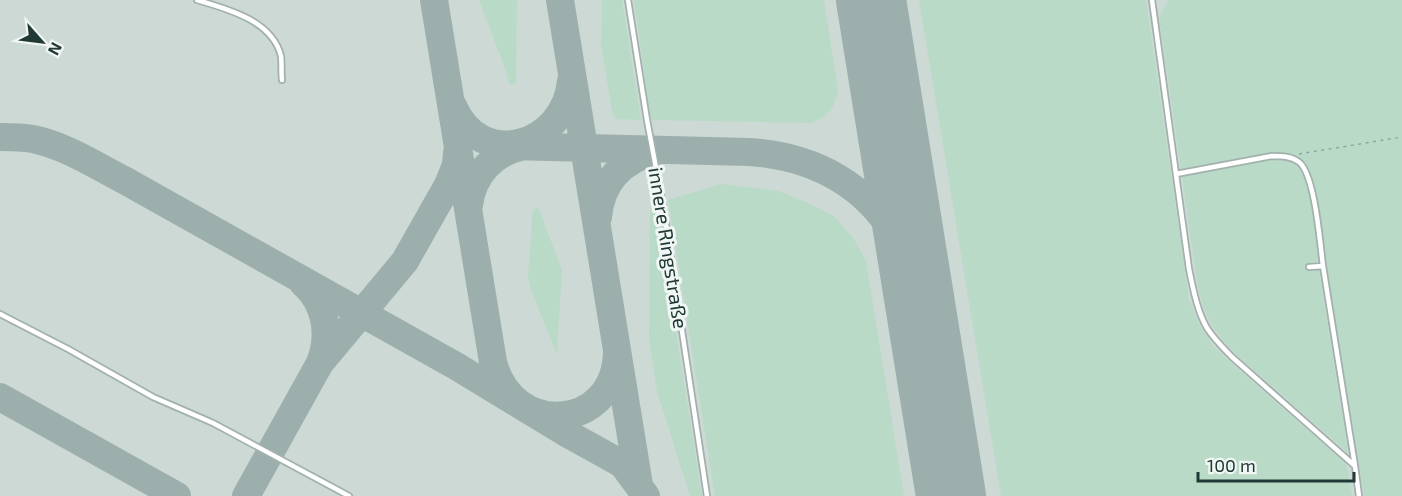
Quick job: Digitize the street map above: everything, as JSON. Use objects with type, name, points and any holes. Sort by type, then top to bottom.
[{"type":"lane","points":[[197,0],[242,15],[263,29],[278,47],[282,80]]},
{"type":"lane","name":"innere Ringstraße","points":[[628,0],[646,120],[663,205],[707,496]]},
{"type":"lane","points":[[1152,0],[1189,269],[1195,298],[1206,326],[1218,343],[1354,466]]},
{"type":"lane","points":[[1176,174],[1272,156],[1286,156],[1298,161],[1306,170],[1312,186],[1359,496]]},
{"type":"lane","points":[[1309,267],[1323,266]]},
{"type":"lane","points":[[0,315],[153,397],[213,423],[349,496]]},
{"type":"path","points":[[1286,156],[1402,137]]},
{"type":"shaded area","points":[[0,0],[1402,0],[1402,496],[0,496]]},
{"type":"green space","points":[[479,0],[517,0],[516,83],[513,85],[509,84]]},
{"type":"green space","points":[[602,0],[622,0],[641,120],[618,119],[613,116],[601,46]]},
{"type":"green space","points":[[634,0],[824,0],[838,91],[833,107],[822,118],[811,123],[651,120]]},
{"type":"green space","points":[[919,0],[1146,0],[1189,299],[1200,326],[1213,346],[1345,463],[1352,496],[1001,496]]},
{"type":"green space","points":[[1168,0],[1402,0],[1402,496],[1364,496],[1326,261],[1306,263],[1305,271],[1319,271],[1348,452],[1237,355],[1212,325],[1207,315],[1195,268],[1159,17]]},
{"type":"green space","points":[[721,184],[778,191],[806,202],[834,216],[854,239],[866,261],[904,496],[715,496],[668,200]]},
{"type":"green space","points":[[656,205],[702,496],[690,496],[657,391],[649,340],[650,210]]},
{"type":"green space","points":[[538,207],[562,270],[557,355],[531,290],[528,276],[533,211]]},
{"type":"taxiway","points":[[434,0],[493,362],[504,387],[520,404],[540,413],[561,416],[582,410],[599,398],[612,379],[617,352]]},
{"type":"taxiway","points":[[560,0],[639,485]]},
{"type":"taxiway","points":[[453,106],[466,127],[482,139],[501,144],[520,143],[538,135],[554,122],[565,103],[571,81]]},
{"type":"taxiway","points":[[0,137],[21,137],[57,146],[124,180],[456,366],[615,460],[623,465],[646,496]]},
{"type":"taxiway","points":[[508,146],[749,152],[773,155],[817,167],[856,190],[888,224],[907,260],[920,307]]},
{"type":"taxiway","points":[[469,205],[475,184],[486,166],[502,154],[523,146]]},
{"type":"taxiway","points":[[598,217],[604,193],[615,174],[633,160],[656,151]]},
{"type":"taxiway","points":[[246,496],[320,363],[405,261],[448,185],[456,165],[457,153]]},
{"type":"taxiway","points":[[303,283],[317,300],[324,320],[325,341],[320,363]]},
{"type":"taxiway","points":[[0,397],[177,496]]},
{"type":"runway","points":[[871,0],[951,496]]}]
